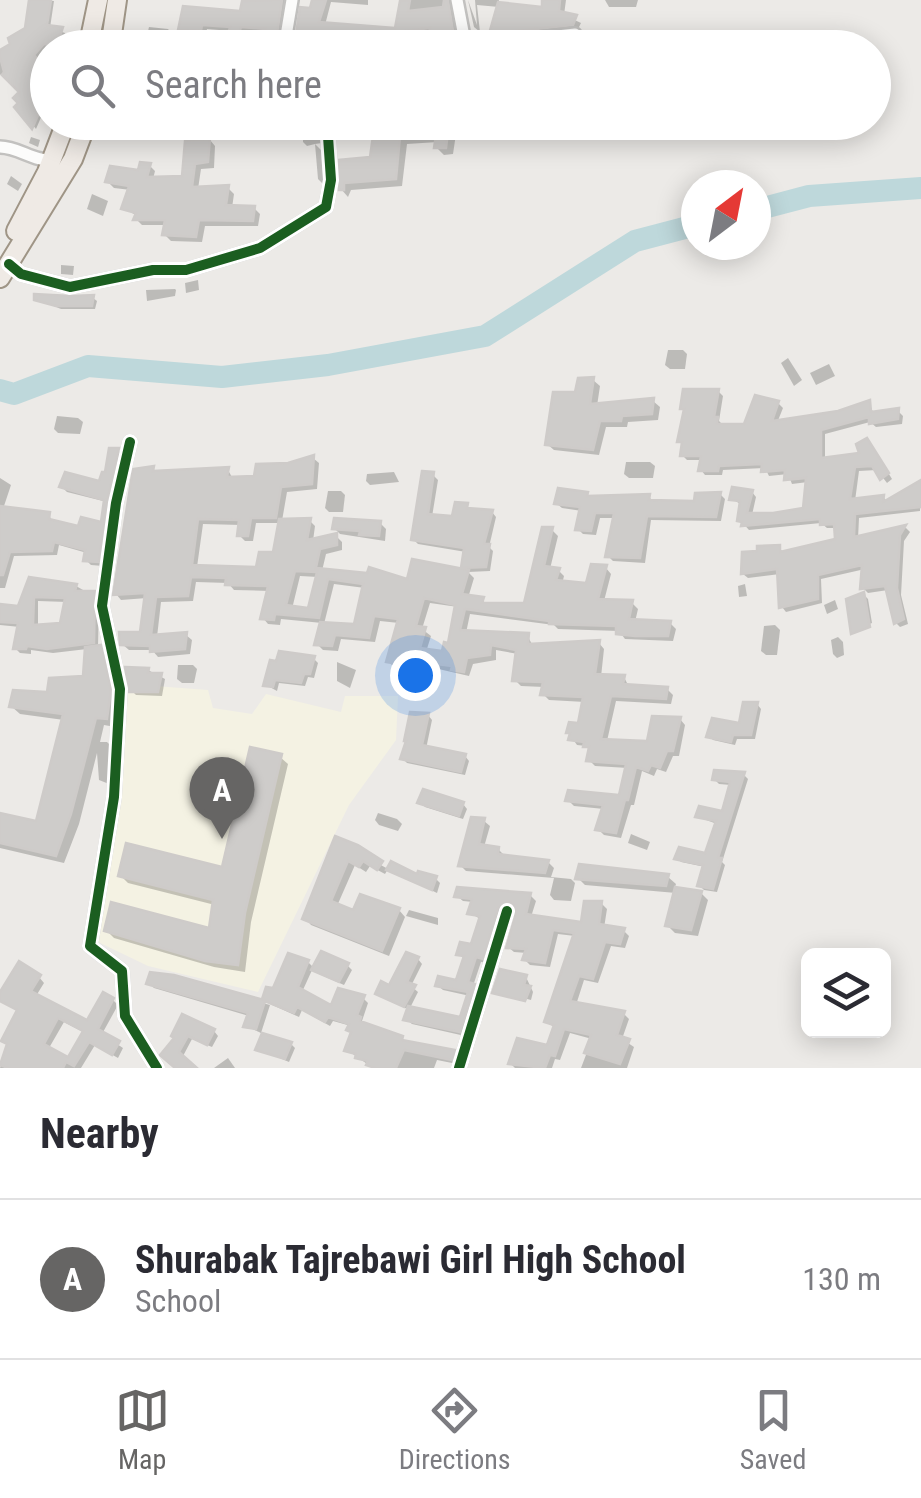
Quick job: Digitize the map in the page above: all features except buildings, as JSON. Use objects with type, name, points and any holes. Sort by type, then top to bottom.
[{"type":"main road","points":[[92,30],[98,0]]},
{"type":"main road","points":[[113,30],[117,0]]},
{"type":"main road","points":[[3,266],[59,140]]},
{"type":"main road","points":[[3,266],[73,159],[80,140]]},
{"type":"street","points":[[287,30],[292,0]]},
{"type":"street","points":[[457,0],[463,30]]},
{"type":"street","points":[[3,266],[70,286],[153,270],[186,270],[260,248],[326,208],[331,180],[328,140]]},
{"type":"street","points":[[0,147],[10,147],[44,161],[73,159]]},
{"type":"street","points":[[130,442],[116,503],[102,606],[120,689],[114,797],[90,946],[122,971],[125,1016],[157,1068]]},
{"type":"street","points":[[459,1068],[507,911]]},
{"type":"shaded area","points":[[128,684],[208,690],[213,708],[252,714],[266,694],[341,712],[345,696],[398,696],[396,740],[349,805],[258,992],[148,966],[94,940],[93,922],[108,873]]},
{"type":"waterway","points":[[771,206],[809,196],[921,188]]},
{"type":"waterway","points":[[0,390],[14,394],[88,366],[222,377],[328,365],[485,336],[635,241],[681,229]]},
{"type":"cycle path","points":[[9,264],[21,274],[70,287],[153,270],[186,270],[260,248],[326,207],[331,180],[328,140]]},
{"type":"cycle path","points":[[130,442],[116,503],[102,606],[120,689],[114,797],[90,946],[122,971],[125,1016],[157,1068]]},
{"type":"cycle path","points":[[459,1068],[507,911]]},
{"type":"place","name":"Shurabak Tajrebawi Girl High School","points":[[222,839]]}]
